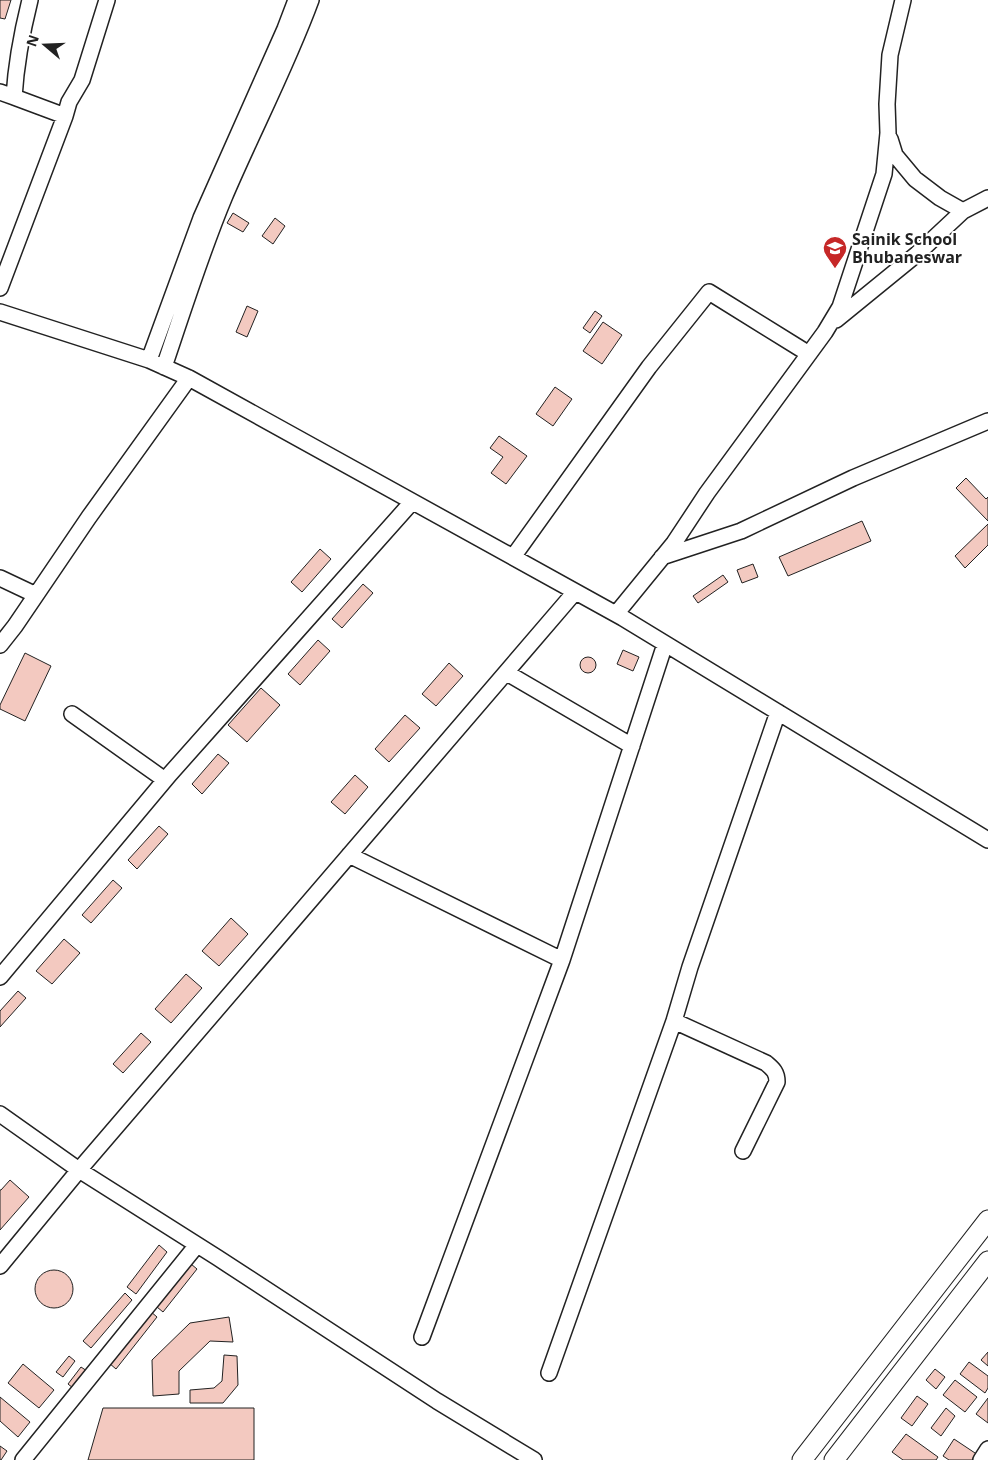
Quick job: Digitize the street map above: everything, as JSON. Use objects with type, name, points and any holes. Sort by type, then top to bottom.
[{"type":"main road","points":[[802,1460],[988,1220]]},
{"type":"main road","points":[[834,1460],[988,1261]]},
{"type":"street","points":[[30,0],[7,95],[65,116]]},
{"type":"street","points":[[0,288],[69,102],[82,80],[107,0]]},
{"type":"street","points":[[149,360],[202,218],[296,0]]},
{"type":"street","points":[[164,367],[208,237],[295,44],[311,0]]},
{"type":"street","points":[[616,614],[662,557],[840,307],[884,174],[888,134],[887,104],[890,55],[903,0]]},
{"type":"street","points":[[888,134],[894,155],[915,179],[940,198],[963,211]]},
{"type":"street","points":[[829,325],[917,254],[963,211],[988,198]]},
{"type":"street","points":[[513,557],[649,367],[709,292],[808,354]]},
{"type":"street","points":[[0,312],[149,360],[189,378],[616,614],[988,840]]},
{"type":"street","points":[[0,645],[189,378]]},
{"type":"street","points":[[662,557],[741,530],[853,478],[988,421]]},
{"type":"street","points":[[0,977],[164,780],[412,502]]},
{"type":"street","points":[[0,578],[36,595]]},
{"type":"street","points":[[0,1266],[575,592]]},
{"type":"street","points":[[422,1337],[562,960],[665,644]]},
{"type":"street","points":[[507,673],[632,746]]},
{"type":"street","points":[[550,1373],[674,1021],[690,967],[778,712]]},
{"type":"street","points":[[72,714],[164,780]]},
{"type":"street","points":[[350,855],[562,960]]},
{"type":"street","points":[[674,1021],[766,1063],[774,1070],[777,1082],[744,1150]]},
{"type":"street","points":[[0,1114],[80,1170],[436,1401],[534,1460]]},
{"type":"street","points":[[23,1460],[198,1245]]},
{"type":"street","points":[[981,1460],[988,1449]]},
{"type":"building","points":[[0,0],[11,0],[5,19],[0,18]]},
{"type":"building","points":[[233,213],[249,223],[243,232],[227,223]]},
{"type":"building","points":[[275,218],[285,226],[273,244],[262,236]]},
{"type":"building","points":[[247,306],[258,311],[247,337],[236,332]]},
{"type":"building","points":[[595,311],[602,316],[590,333],[583,328]]},
{"type":"building","points":[[603,322],[622,335],[602,364],[583,351]]},
{"type":"building","points":[[555,387],[572,399],[553,426],[536,414]]},
{"type":"building","points":[[499,436],[527,456],[506,484],[491,473],[503,457],[490,448]]},
{"type":"building","points":[[966,478],[986,499],[988,497],[988,521],[956,488]]},
{"type":"building","points":[[862,521],[871,541],[788,576],[779,557]]},
{"type":"building","points":[[988,524],[988,545],[965,568],[955,556]]},
{"type":"building","points":[[320,549],[331,559],[302,592],[291,582]]},
{"type":"building","points":[[753,564],[758,577],[742,583],[737,570]]},
{"type":"building","points":[[723,575],[728,582],[698,603],[693,596]]},
{"type":"building","points":[[363,584],[373,593],[342,628],[332,619]]},
{"type":"building","points":[[318,640],[330,651],[300,685],[288,674]]},
{"type":"building","points":[[623,650],[639,657],[633,671],[617,664]]},
{"type":"building","points":[[25,653],[51,666],[25,721],[0,709],[0,705]]},
{"type":"building","points":[[585,657],[591,657],[596,662],[594,671],[585,673],[580,668],[580,662]]},
{"type":"building","points":[[449,663],[463,676],[436,706],[422,694]]},
{"type":"building","points":[[261,688],[280,705],[247,742],[228,725]]},
{"type":"building","points":[[405,715],[420,728],[389,762],[375,749]]},
{"type":"building","points":[[218,754],[229,763],[202,794],[192,784]]},
{"type":"building","points":[[355,775],[368,787],[345,814],[331,802]]},
{"type":"building","points":[[159,826],[168,834],[137,869],[128,860]]},
{"type":"building","points":[[113,880],[122,888],[91,923],[82,915]]},
{"type":"building","points":[[231,918],[248,934],[219,966],[202,951]]},
{"type":"building","points":[[64,939],[80,953],[52,984],[36,971]]},
{"type":"building","points":[[186,974],[202,988],[171,1023],[155,1009]]},
{"type":"building","points":[[18,991],[26,998],[0,1027],[0,1011]]},
{"type":"building","points":[[141,1033],[151,1042],[123,1073],[113,1064]]},
{"type":"building","points":[[10,1180],[29,1197],[0,1230],[0,1190]]},
{"type":"building","points":[[159,1245],[167,1252],[136,1294],[127,1287]]},
{"type":"building","points":[[191,1264],[197,1269],[163,1312],[157,1307]]},
{"type":"building","points":[[54,1270],[67,1276],[73,1289],[67,1302],[54,1308],[41,1302],[35,1289],[41,1276]]},
{"type":"building","points":[[125,1293],[132,1300],[91,1348],[83,1341]]},
{"type":"building","points":[[150,1311],[157,1317],[116,1369],[109,1363]]},
{"type":"building","points":[[229,1317],[233,1342],[210,1341],[179,1371],[179,1394],[153,1396],[152,1360],[190,1323]]},
{"type":"building","points":[[988,1352],[988,1366],[981,1360]]},
{"type":"building","points":[[224,1355],[237,1356],[238,1385],[223,1403],[190,1403],[190,1390],[214,1388],[222,1381]]},
{"type":"building","points":[[69,1356],[75,1361],[63,1377],[56,1372]]},
{"type":"building","points":[[969,1362],[988,1376],[988,1388],[985,1393],[960,1374]]},
{"type":"building","points":[[23,1364],[54,1390],[39,1408],[8,1383]]},
{"type":"building","points":[[81,1367],[87,1371],[73,1388],[68,1384]]},
{"type":"building","points":[[935,1369],[945,1377],[936,1389],[926,1380]]},
{"type":"building","points":[[955,1380],[977,1397],[965,1412],[943,1395]]},
{"type":"building","points":[[917,1396],[928,1404],[912,1426],[901,1418]]},
{"type":"building","points":[[0,1397],[30,1422],[18,1437],[0,1421]]},
{"type":"building","points":[[988,1398],[988,1423],[976,1414]]},
{"type":"building","points":[[103,1408],[254,1408],[254,1460],[88,1460]]},
{"type":"building","points":[[946,1408],[955,1416],[941,1436],[931,1428]]},
{"type":"building","points":[[906,1434],[938,1457],[936,1460],[903,1460],[892,1452]]},
{"type":"building","points":[[954,1439],[978,1455],[975,1460],[949,1460],[943,1456]]},
{"type":"building","points":[[0,1446],[7,1451],[1,1460],[0,1460]]},
{"type":"place","name":"Sainik School Bhubaneswar","points":[[835,269]]}]
